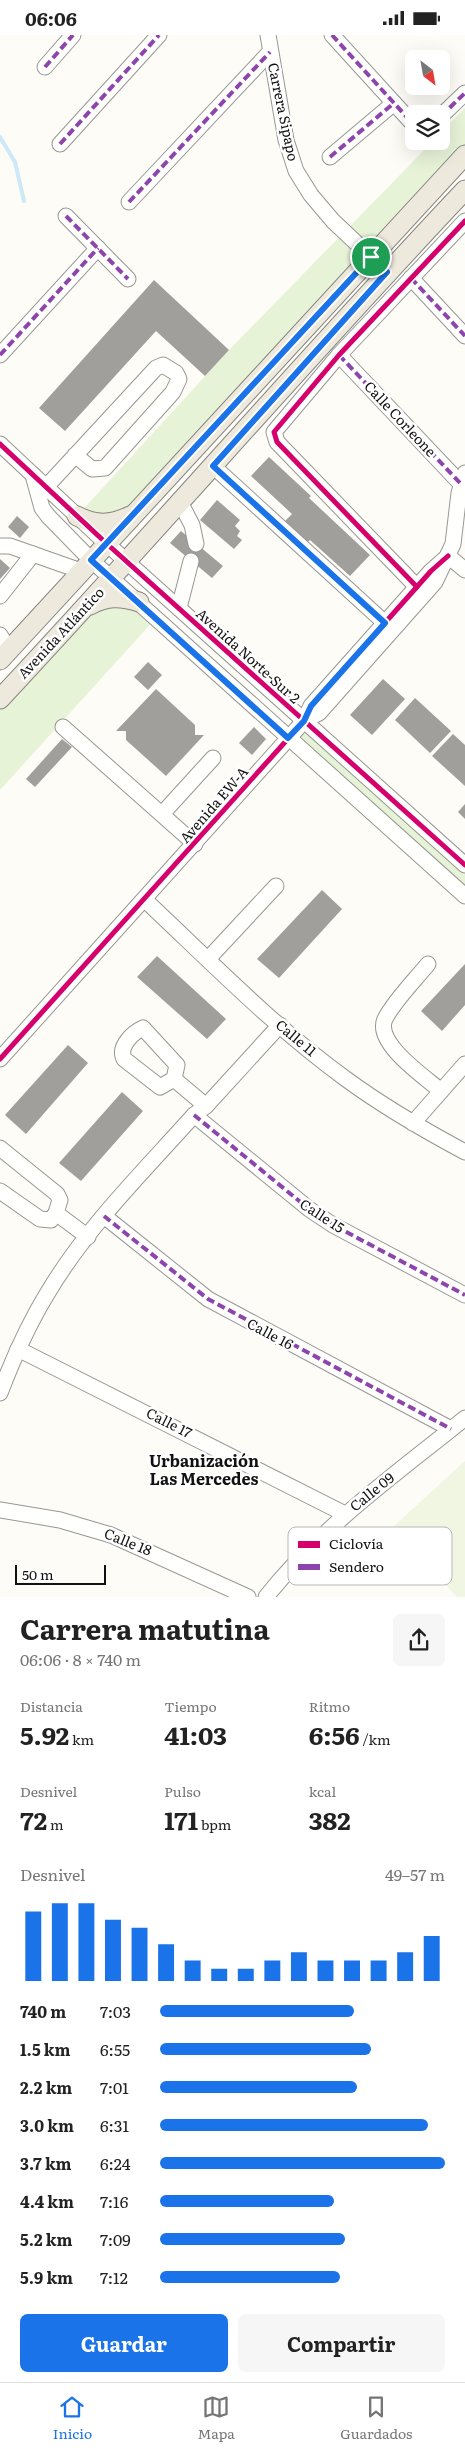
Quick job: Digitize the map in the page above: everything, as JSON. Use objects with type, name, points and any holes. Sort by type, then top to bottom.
[{"type":"main road","name":"Avenida Atlántico","points":[[3,648],[86,566],[465,155]]},
{"type":"main road","name":"Avenida Atlántico","points":[[0,699],[85,608],[387,272],[465,190]]},
{"type":"main road","points":[[77,516],[98,524],[119,521],[133,514]]},
{"type":"main road","points":[[85,608],[101,599],[113,597],[138,602]]},
{"type":"street","points":[[45,67],[73,35]]},
{"type":"street","points":[[60,143],[159,35]]},
{"type":"street","name":"Carrera Sipapo","points":[[268,35],[286,140],[296,171],[321,208],[387,272]]},
{"type":"street","points":[[332,35],[405,115]]},
{"type":"street","points":[[129,202],[270,51]]},
{"type":"street","points":[[450,107],[465,93]]},
{"type":"street","points":[[330,157],[394,103]]},
{"type":"street","points":[[66,216],[128,279]]},
{"type":"street","points":[[417,587],[274,437],[277,427],[339,355],[465,221]]},
{"type":"street","points":[[0,355],[98,248]]},
{"type":"street","points":[[411,278],[465,336]]},
{"type":"street","name":"Calle Corleone","points":[[339,355],[463,479]]},
{"type":"street","points":[[46,487],[75,455],[156,368],[163,365],[176,373],[179,379],[174,391],[105,468],[92,469],[75,455]]},
{"type":"street","name":"Avenida Norte-Sur 2","points":[[0,444],[106,543],[465,865]]},
{"type":"street","points":[[213,466],[385,623]]},
{"type":"street","points":[[33,475],[42,508],[86,566]]},
{"type":"street","points":[[304,721],[319,713],[374,657],[436,582],[453,544],[463,479]]},
{"type":"street","points":[[180,502],[192,525],[196,544]]},
{"type":"street","points":[[0,546],[10,546],[33,554],[86,566],[112,578],[465,896]]},
{"type":"street","points":[[0,596],[33,554]]},
{"type":"street","points":[[304,721],[311,706],[417,587],[448,556]]},
{"type":"street","points":[[448,556],[465,570]]},
{"type":"street","points":[[178,608],[191,561]]},
{"type":"street","name":"Avenida EW-A","points":[[0,1059],[304,721]]},
{"type":"street","points":[[63,727],[195,843]]},
{"type":"street","points":[[162,814],[214,759]]},
{"type":"street","points":[[208,959],[276,887]]},
{"type":"street","name":"Calle 11","points":[[145,900],[280,1025],[344,1078],[413,1123],[465,1152]]},
{"type":"street","points":[[428,964],[388,1015],[383,1030],[389,1044],[441,1091]]},
{"type":"street","points":[[0,1393],[3,1374],[47,1294],[88,1237],[200,1111],[280,1025]]},
{"type":"street","points":[[413,1123],[465,1064]]},
{"type":"street","name":"Calle 15","points":[[174,1079],[200,1111],[283,1189],[317,1214],[465,1295]]},
{"type":"street","points":[[0,1148],[57,1194],[60,1200],[56,1213],[51,1220],[40,1219],[0,1191]]},
{"type":"street","points":[[56,1213],[88,1237]]},
{"type":"street","name":"Calle 16","points":[[104,1217],[208,1299],[451,1429]]},
{"type":"street","name":"Calle 17","points":[[18,1349],[345,1513]]},
{"type":"street","name":"Calle 09","points":[[331,1527],[345,1513],[465,1418]]},
{"type":"street","name":"Calle 18","points":[[0,1510],[60,1521],[111,1535],[248,1597]]},
{"type":"street","name":"Calle 09","points":[[266,1597],[288,1570]]},
{"type":"green space","points":[[465,108],[465,155],[133,514],[77,516],[229,350],[424,150],[450,150],[450,123]]},
{"type":"green space","points":[[113,597],[156,618],[0,790],[0,699],[85,608]]},
{"type":"green space","points":[[304,721],[465,865],[465,896],[288,738]]},
{"type":"green space","points":[[465,1461],[465,1597],[457,1597],[446,1585],[452,1585],[452,1527],[393,1527]]},
{"type":"building","points":[[154,280],[229,350],[205,376],[156,331],[65,431],[39,408]]},
{"type":"building","points":[[269,457],[311,496],[309,498],[370,555],[350,576],[310,540],[308,542],[285,521],[292,514],[251,476]]},
{"type":"building","points":[[217,500],[240,520],[235,526],[240,531],[237,536],[242,540],[234,549],[200,520]]},
{"type":"building","points":[[17,516],[29,527],[20,538],[8,527]]},
{"type":"building","points":[[181,531],[223,566],[212,578],[170,543]]},
{"type":"building","points":[[0,559],[10,568],[0,579]]},
{"type":"building","points":[[148,662],[162,675],[148,690],[134,677]]},
{"type":"building","points":[[383,679],[405,699],[372,735],[350,715]]},
{"type":"building","points":[[156,689],[195,725],[195,735],[204,735],[166,776],[126,740],[126,731],[116,731]]},
{"type":"building","points":[[415,698],[451,731],[430,753],[395,720]]},
{"type":"building","points":[[254,727],[266,739],[252,755],[239,743]]},
{"type":"building","points":[[453,734],[465,745],[465,786],[432,756]]},
{"type":"building","points":[[62,739],[72,747],[35,787],[26,779]]},
{"type":"building","points":[[465,804],[465,819],[458,812]]},
{"type":"building","points":[[322,890],[342,909],[279,978],[257,959]]},
{"type":"building","points":[[157,956],[226,1019],[207,1039],[137,977]]},
{"type":"building","points":[[465,964],[465,1005],[442,1031],[421,1011]]},
{"type":"building","points":[[68,1045],[88,1063],[26,1134],[5,1115]]},
{"type":"building","points":[[122,1092],[143,1111],[81,1181],[59,1163]]},
{"type":"waterway","points":[[0,137],[15,162],[24,201]]},
{"type":"marked path","points":[[45,67],[73,35]]},
{"type":"marked path","points":[[60,144],[159,35]]},
{"type":"marked path","points":[[332,35],[405,115]]},
{"type":"marked path","points":[[129,202],[270,52]]},
{"type":"marked path","points":[[450,107],[465,93]]},
{"type":"marked path","points":[[330,157],[394,103]]},
{"type":"marked path","points":[[66,216],[128,279]]},
{"type":"marked path","points":[[0,355],[98,248]]},
{"type":"marked path","points":[[411,278],[465,336]]},
{"type":"marked path","points":[[339,355],[461,484]]},
{"type":"marked path","points":[[194,1115],[309,1209],[333,1225],[465,1295]]},
{"type":"marked path","points":[[104,1216],[208,1299],[451,1429]]},
{"type":"cycle path","points":[[417,587],[277,442],[274,432],[339,355],[465,221]]},
{"type":"cycle path","points":[[0,444],[106,543],[465,865]]},
{"type":"cycle path","points":[[0,1059],[304,721],[311,706],[431,571],[448,556]]},
{"type":"district","name":"Urbanización Las Mercedes","points":[[204,1470]]},
{"type":"route","points":[[371,257],[387,272],[213,466],[385,623],[311,706],[304,721],[288,738],[91,560],[371,257]]}]
